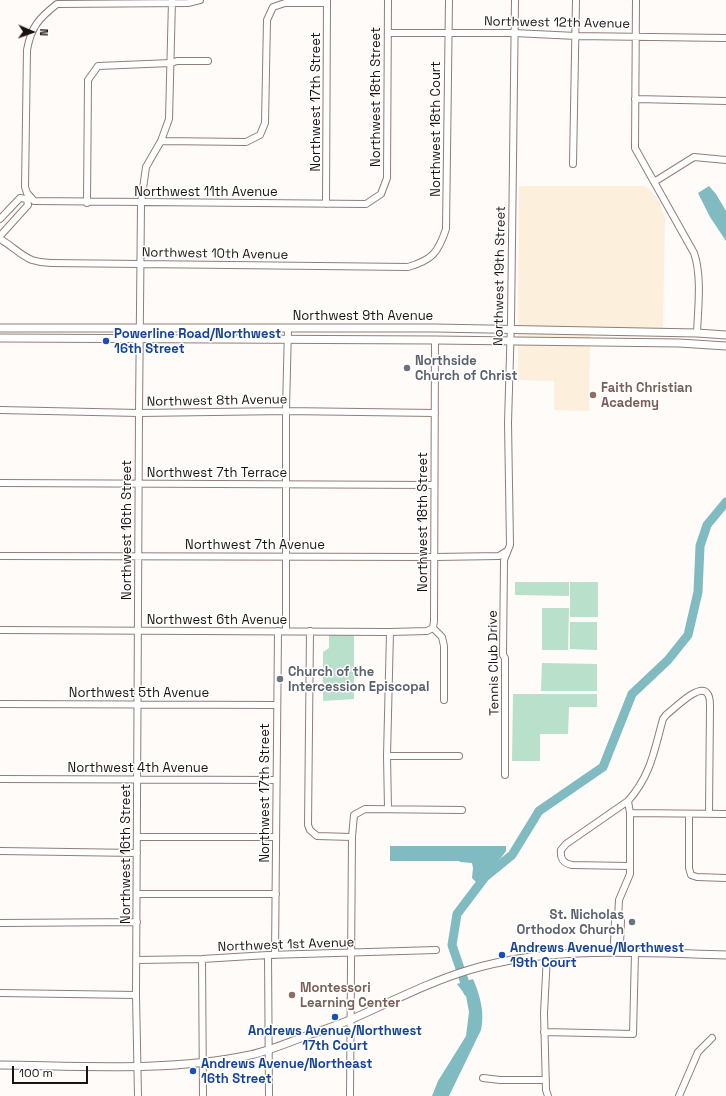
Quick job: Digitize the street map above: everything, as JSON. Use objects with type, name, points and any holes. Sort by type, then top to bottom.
[{"type":"main road","name":"Northwest 9th Avenue","points":[[1,328],[511,330],[697,333],[726,335]]},
{"type":"main road","points":[[679,343],[693,338],[697,333]]},
{"type":"main road","points":[[696,344],[715,334]]},
{"type":"main road","name":"Northwest 9th Avenue","points":[[0,338],[435,340],[679,343],[726,346]]},
{"type":"main road","points":[[0,1065],[138,1066],[203,1063],[268,1050],[351,1019],[453,975],[497,963],[547,955],[617,949],[635,953],[726,955]]},
{"type":"street","points":[[0,238],[28,205],[25,187],[27,50],[33,28],[43,15],[57,4],[172,1],[188,3],[200,0]]},
{"type":"street","name":"Northwest 18th Street","points":[[381,194],[387,178],[388,0]]},
{"type":"street","name":"Northwest 18th Court","points":[[433,255],[441,245],[446,230],[449,0]]},
{"type":"street","name":"Northwest 19th Street","points":[[507,551],[510,544],[508,423],[511,330],[514,0]]},
{"type":"street","points":[[573,164],[576,0]]},
{"type":"street","points":[[636,0],[635,148],[694,253],[697,262],[698,285],[697,333]]},
{"type":"street","name":"Northwest 16th Street","points":[[138,1096],[136,995],[138,484],[141,203],[146,167],[162,142],[169,119],[172,1]]},
{"type":"street","points":[[162,142],[246,142],[260,135],[265,123],[267,20],[273,7],[285,3],[327,2]]},
{"type":"street","name":"Northwest 17th Street","points":[[326,204],[327,2]]},
{"type":"street","name":"Northwest 12th Avenue","points":[[388,32],[514,33],[576,36],[726,38]]},
{"type":"street","points":[[87,203],[88,80],[98,66],[171,63],[177,60],[208,61]]},
{"type":"street","points":[[635,99],[726,101]]},
{"type":"street","points":[[654,182],[694,157],[726,160]]},
{"type":"street","name":"Northwest 11th Avenue","points":[[28,198],[34,201],[87,203],[366,204],[381,194]]},
{"type":"street","points":[[0,219],[20,198],[28,198]]},
{"type":"street","name":"Northwest 10th Avenue","points":[[0,238],[32,260],[51,263],[408,267],[422,263],[433,255]]},
{"type":"street","points":[[286,631],[286,411],[288,328]]},
{"type":"street","name":"Northwest 18th Street","points":[[433,628],[435,557],[435,340]]},
{"type":"street","name":"Northwest 8th Avenue","points":[[0,410],[139,413],[286,411],[435,413]]},
{"type":"street","name":"Northwest 7th Terrace","points":[[0,483],[434,485]]},
{"type":"street","name":"Northwest 7th Avenue","points":[[0,556],[138,555],[435,557],[499,556],[507,551]]},
{"type":"street","name":"Tennis Club Drive","points":[[505,775],[506,698],[505,658],[503,655],[504,560],[507,551]]},
{"type":"street","points":[[433,628],[442,637],[444,646],[444,700]]},
{"type":"street","name":"Northwest 6th Avenue","points":[[0,630],[390,632],[428,631],[433,628]]},
{"type":"street","name":"Northwest 17th Street","points":[[275,955],[278,631]]},
{"type":"street","points":[[310,631],[308,825],[310,830],[317,836],[352,836]]},
{"type":"street","points":[[388,809],[387,756],[390,632]]},
{"type":"street","points":[[630,866],[566,864],[561,859],[561,850],[566,844],[628,801],[639,789],[649,770],[663,720],[666,715],[695,692],[701,690],[706,692],[709,696],[710,705],[709,814]]},
{"type":"street","name":"Northwest 5th Avenue","points":[[0,704],[277,705]]},
{"type":"street","points":[[387,756],[459,756]]},
{"type":"street","name":"Northwest 4th Avenue","points":[[0,779],[276,780]]},
{"type":"street","points":[[617,949],[620,944],[621,921],[618,919],[619,900],[630,874],[630,813],[628,801]]},
{"type":"street","points":[[350,1096],[350,953],[352,836],[354,816],[365,809],[462,810]]},
{"type":"street","points":[[630,813],[726,814]]},
{"type":"street","points":[[689,814],[689,868],[691,875],[698,877],[726,878]]},
{"type":"street","points":[[137,837],[276,837]]},
{"type":"street","points":[[0,851],[137,852]]},
{"type":"street","points":[[137,894],[276,894]]},
{"type":"street","points":[[0,922],[137,922]]},
{"type":"street","name":"Northwest 1st Avenue","points":[[137,960],[436,950]]},
{"type":"street","points":[[544,1032],[633,1034],[635,953]]},
{"type":"street","points":[[268,955],[269,1096]]},
{"type":"street","points":[[547,955],[544,1032],[546,1090],[548,1096]]},
{"type":"street","points":[[202,959],[203,1096]]},
{"type":"street","points":[[0,994],[136,995]]},
{"type":"street","points":[[679,1096],[698,1052],[712,1038]]},
{"type":"street","points":[[483,1078],[500,1080],[546,1080]]},
{"type":"shaded area","points":[[519,186],[646,186],[657,198],[665,216],[663,328],[590,327],[589,411],[554,410],[554,381],[518,380]]},
{"type":"green space","points":[[515,582],[569,582],[569,596],[515,595]]},
{"type":"green space","points":[[570,582],[598,582],[598,617],[570,617]]},
{"type":"green space","points":[[542,608],[569,608],[568,650],[542,650]]},
{"type":"green space","points":[[570,622],[597,622],[597,650],[570,649]]},
{"type":"green space","points":[[329,634],[354,634],[354,699],[323,701],[323,652],[329,648]]},
{"type":"green space","points":[[542,663],[597,664],[597,691],[541,691]]},
{"type":"green space","points":[[513,694],[597,694],[597,707],[569,707],[568,734],[540,734],[540,761],[512,761]]},
{"type":"water","points":[[709,186],[716,194],[726,211],[726,241],[710,217],[698,193]]},
{"type":"water","points":[[390,846],[506,846],[506,851],[501,858],[476,882],[472,878],[472,863],[459,861],[390,861]]},
{"type":"water","points":[[473,979],[481,1004],[481,1030],[449,1096],[432,1096],[438,1081],[466,1036],[469,1012],[466,996],[457,984]]},
{"type":"waterway","points":[[468,992],[452,945],[457,914],[485,877],[512,855],[539,811],[603,767],[632,694],[668,660],[688,635],[698,592],[700,546],[707,525],[726,502]]},
{"type":"place","name":"Powerline Road/Northwest 16th Street","points":[[106,341]]},
{"type":"place","name":"Northside Church of Christ","points":[[407,368]]},
{"type":"place","name":"Faith Christian Academy","points":[[593,395]]},
{"type":"place","name":"Church of the Intercession Episcopal","points":[[280,679]]},
{"type":"place","name":"St. Nicholas Orthodox Church","points":[[632,922]]},
{"type":"place","name":"Andrews Avenue/Northwest 19th Court","points":[[502,955]]},
{"type":"place","name":"Montessori Learning Center","points":[[292,995]]},
{"type":"place","name":"Andrews Avenue/Northwest 17th Court","points":[[335,1017]]},
{"type":"place","name":"Andrews Avenue/Northeast 16th Street","points":[[193,1071]]}]
